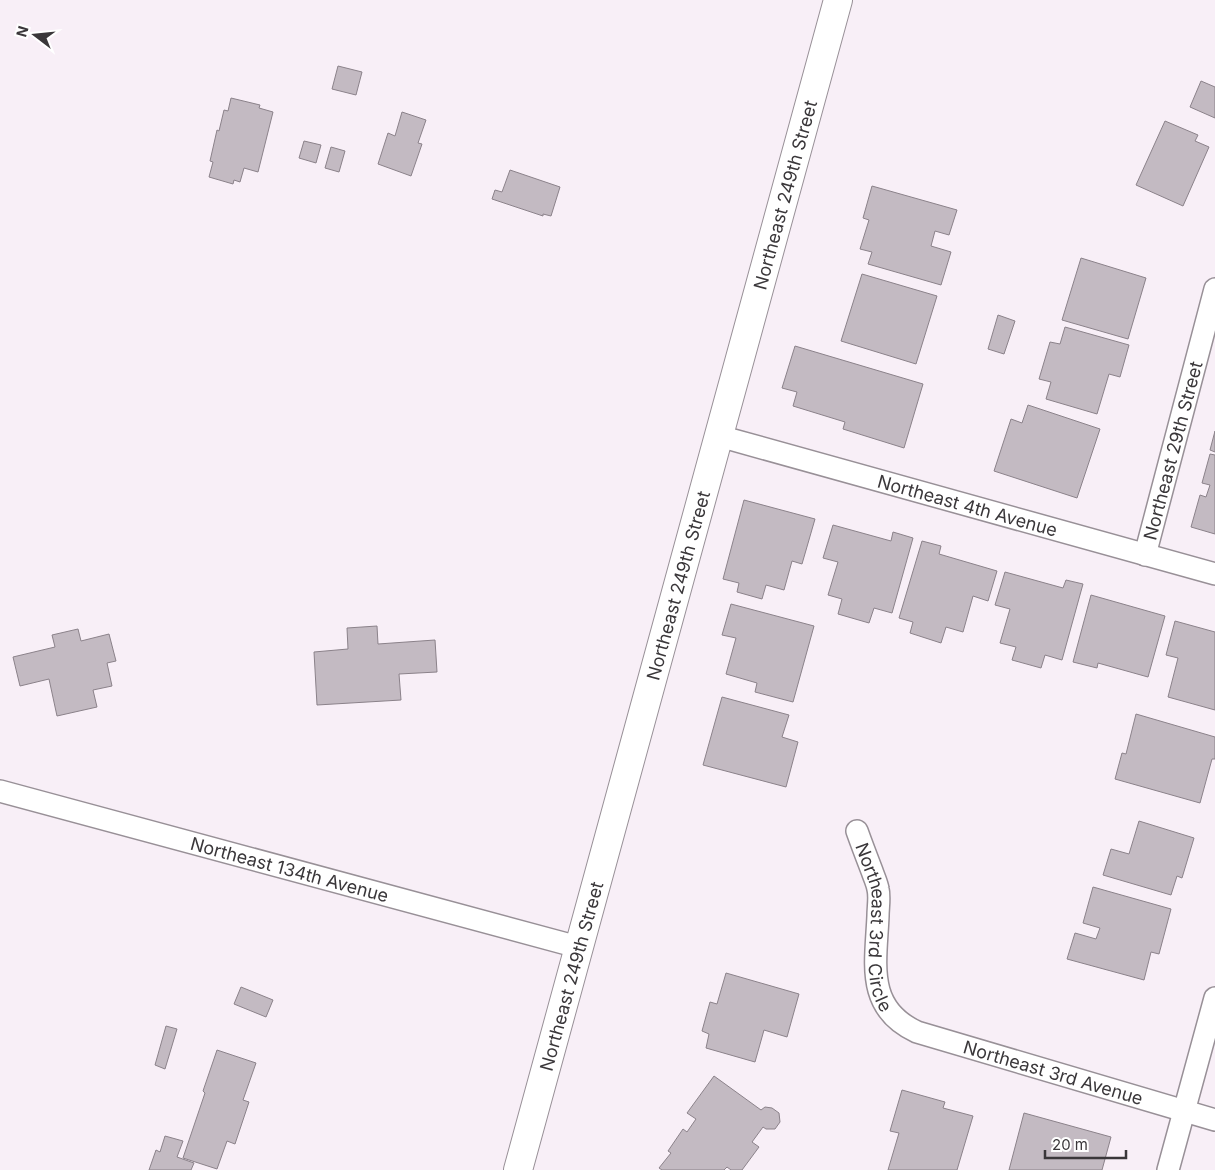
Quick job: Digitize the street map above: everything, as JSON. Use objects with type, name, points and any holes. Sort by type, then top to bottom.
[{"type":"street","name":"Northeast 249th Street","points":[[518,1170],[838,0]]},
{"type":"street","name":"Northeast 29th Street","points":[[1145,555],[1215,289]]},
{"type":"street","name":"Northeast 4th Avenue","points":[[719,436],[1215,574]]},
{"type":"street","name":"Northeast 134th Avenue","points":[[0,791],[578,947]]},
{"type":"street","name":"Northeast 3rd Circle","points":[[857,831],[878,890],[876,984],[886,1009],[895,1019]]},
{"type":"street","points":[[1168,1170],[1215,998]]},
{"type":"street","name":"Northeast 3rd Avenue","points":[[895,1019],[905,1027],[917,1032],[1215,1120]]},
{"type":"building","points":[[338,66],[362,72],[356,95],[332,89]]},
{"type":"building","points":[[1201,81],[1215,87],[1215,118],[1190,107]]},
{"type":"building","points":[[231,98],[260,105],[259,108],[273,112],[258,172],[244,168],[240,182],[234,180],[233,184],[209,177],[213,162],[210,161],[217,130],[219,131],[224,110],[228,111]]},
{"type":"building","points":[[402,112],[426,120],[418,143],[422,144],[411,176],[378,164],[388,133],[395,136]]},
{"type":"building","points":[[1165,121],[1198,135],[1195,141],[1209,147],[1183,206],[1136,185]]},
{"type":"building","points":[[304,141],[321,145],[316,163],[299,158]]},
{"type":"building","points":[[331,147],[345,151],[339,172],[325,168]]},
{"type":"building","points":[[510,170],[560,187],[551,216],[543,214],[543,216],[492,199],[495,190],[502,192]]},
{"type":"building","points":[[872,186],[957,210],[949,235],[935,231],[931,246],[951,252],[941,285],[868,264],[872,252],[860,249],[869,220],[863,218]]},
{"type":"building","points":[[1081,258],[1146,278],[1128,339],[1062,320]]},
{"type":"building","points":[[862,274],[937,296],[916,364],[841,341]]},
{"type":"building","points":[[998,315],[1015,321],[1004,354],[988,349]]},
{"type":"building","points":[[1065,327],[1129,345],[1120,377],[1109,374],[1097,414],[1046,399],[1051,382],[1039,379],[1050,342],[1060,344]]},
{"type":"building","points":[[795,346],[923,384],[904,448],[843,429],[845,422],[793,406],[797,392],[782,388]]},
{"type":"building","points":[[1028,405],[1100,429],[1077,498],[994,471],[1011,419],[1022,423]]},
{"type":"building","points":[[1215,431],[1215,452],[1210,450]]},
{"type":"building","points":[[1210,454],[1215,455],[1215,534],[1191,527],[1200,495],[1206,497],[1210,485],[1202,483]]},
{"type":"building","points":[[744,500],[815,519],[802,564],[792,561],[784,590],[766,585],[762,599],[737,592],[739,583],[723,579]]},
{"type":"building","points":[[833,525],[891,541],[893,532],[913,538],[892,613],[874,608],[869,623],[838,614],[842,599],[828,595],[838,562],[823,558]]},
{"type":"building","points":[[922,541],[941,546],[939,554],[997,571],[988,601],[973,596],[963,632],[946,627],[941,643],[910,633],[913,622],[899,618]]},
{"type":"building","points":[[1005,572],[1063,588],[1066,580],[1083,584],[1062,660],[1045,655],[1041,668],[1012,660],[1016,647],[1000,643],[1010,609],[995,605]]},
{"type":"building","points":[[1091,595],[1165,616],[1148,677],[1098,663],[1097,668],[1073,662]]},
{"type":"building","points":[[731,604],[814,626],[793,702],[755,692],[757,683],[726,674],[736,638],[722,635]]},
{"type":"building","points":[[1175,621],[1215,632],[1215,710],[1168,697],[1178,658],[1166,655]]},
{"type":"building","points":[[377,626],[378,644],[435,640],[437,672],[399,674],[401,700],[317,705],[314,652],[348,649],[347,628]]},
{"type":"building","points":[[78,629],[81,641],[109,634],[116,661],[107,663],[112,686],[93,690],[97,707],[57,716],[49,679],[20,686],[13,657],[55,647],[52,635]]},
{"type":"building","points":[[722,697],[789,715],[782,737],[798,742],[786,787],[703,765]]},
{"type":"building","points":[[1136,714],[1215,737],[1215,759],[1212,759],[1200,803],[1115,779],[1122,753],[1126,754]]},
{"type":"building","points":[[1139,821],[1194,838],[1182,878],[1177,876],[1171,895],[1103,875],[1111,849],[1129,854]]},
{"type":"building","points":[[1093,887],[1171,909],[1159,954],[1151,952],[1144,980],[1067,959],[1075,933],[1096,939],[1100,928],[1083,923]]},
{"type":"building","points":[[726,973],[799,994],[787,1037],[764,1030],[755,1062],[706,1048],[709,1034],[702,1031],[710,1002],[717,1004]]},
{"type":"building","points":[[241,987],[273,1000],[266,1017],[234,1004]]},
{"type":"building","points":[[166,1026],[177,1029],[165,1069],[155,1065]]},
{"type":"building","points":[[217,1050],[256,1063],[243,1100],[249,1102],[235,1144],[227,1141],[217,1169],[183,1158]]},
{"type":"building","points":[[714,1076],[761,1110],[765,1107],[772,1108],[779,1113],[780,1122],[775,1129],[763,1127],[752,1142],[759,1147],[742,1170],[731,1170],[727,1167],[724,1170],[662,1170],[659,1168],[671,1153],[668,1151],[683,1129],[687,1132],[696,1119],[687,1113]]},
{"type":"building","points":[[902,1090],[945,1102],[943,1108],[973,1116],[957,1170],[888,1170],[899,1133],[890,1131]]},
{"type":"building","points":[[1024,1113],[1111,1137],[1102,1170],[1009,1170]]},
{"type":"building","points":[[165,1136],[183,1141],[177,1157],[194,1163],[191,1170],[149,1170],[156,1150],[160,1152]]}]
